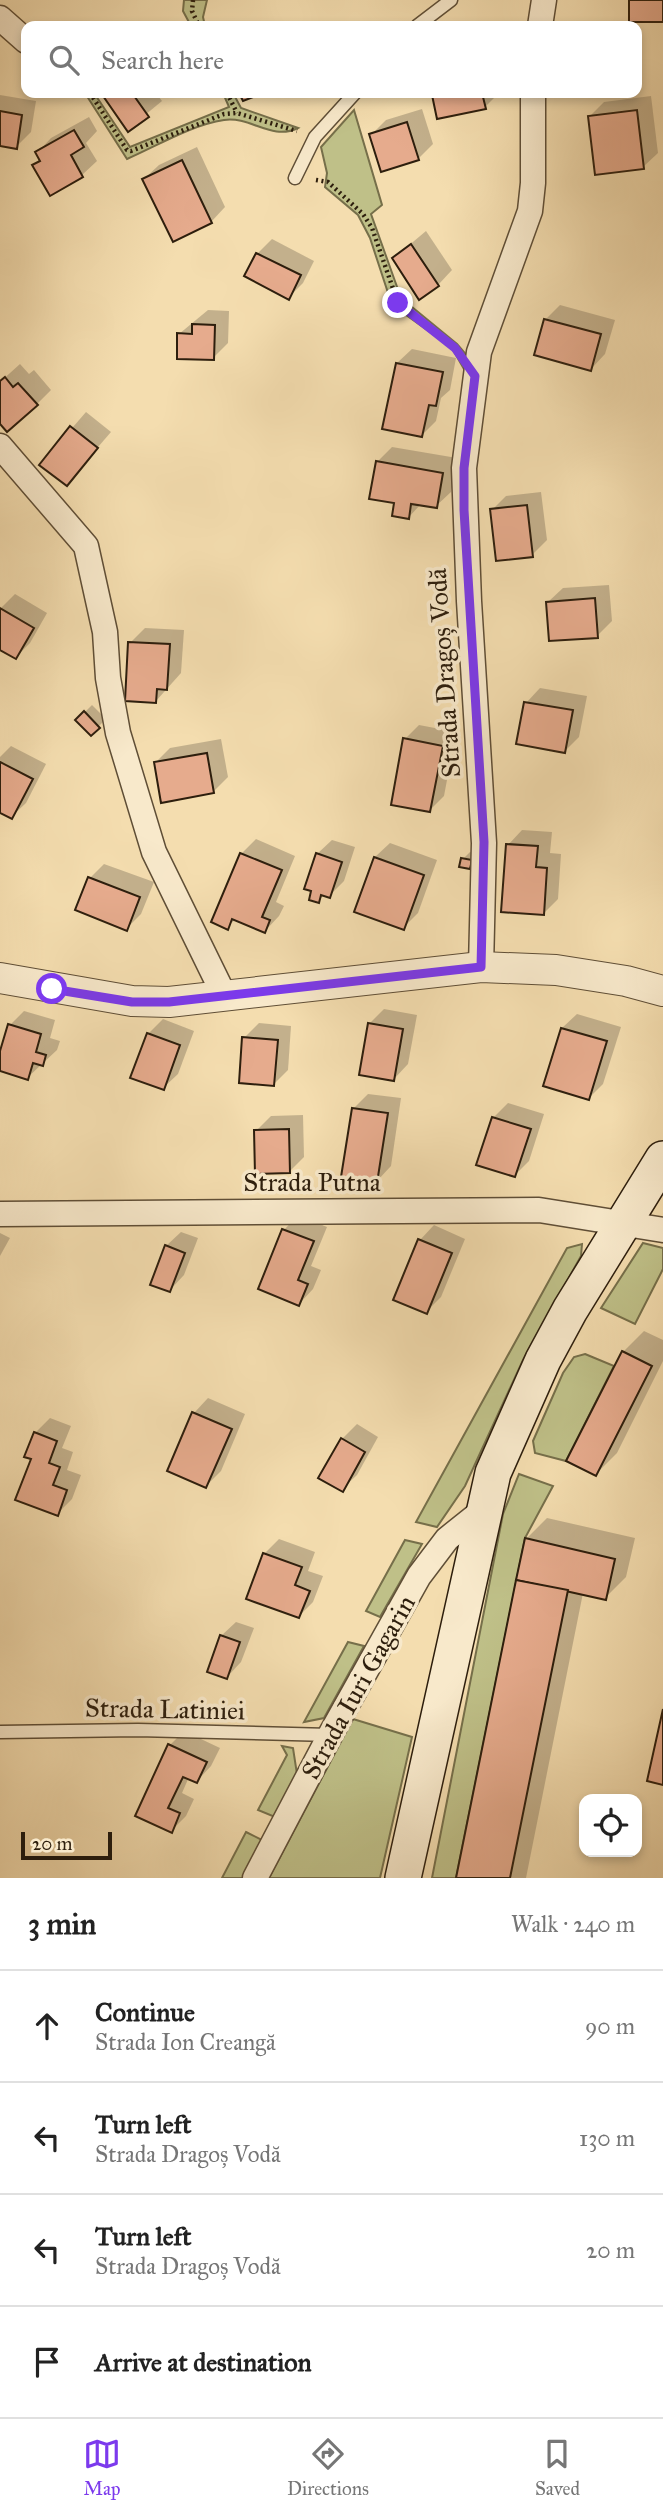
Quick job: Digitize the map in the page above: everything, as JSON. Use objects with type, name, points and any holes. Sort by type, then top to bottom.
[{"type":"main road","points":[[403,1878],[482,1511],[508,1434],[543,1360],[663,1159]]},
{"type":"street","points":[[541,21],[544,0]]},
{"type":"street","points":[[0,18],[21,37]]},
{"type":"street","name":"Strada Dragoș Vodă","points":[[481,967],[484,842],[464,510],[464,468],[479,352],[530,211],[533,183],[533,98]]},
{"type":"street","points":[[0,446],[86,546],[105,632],[108,678],[118,733],[154,852],[224,995]]},
{"type":"street","points":[[0,978],[132,1002],[169,1002],[481,967],[556,970],[626,981],[663,991]]},
{"type":"street","name":"Strada Putna","points":[[0,1214],[539,1210],[663,1230]]},
{"type":"street","name":"Strada Iuri Gagarin","points":[[255,1878],[330,1735],[419,1576],[447,1539],[482,1511]]},
{"type":"lane","points":[[424,21],[451,0]]},
{"type":"lane","points":[[295,178],[315,137],[350,98]]},
{"type":"lane","name":"Strada Latiniei","points":[[0,1732],[138,1730],[330,1735]]},
{"type":"path","points":[[193,0],[192,10],[197,21]]},
{"type":"path","points":[[93,98],[127,150],[131,151],[205,121],[237,113],[315,137]]},
{"type":"path","points":[[230,98],[237,113]]},
{"type":"path","points":[[308,178],[328,182],[363,214],[372,228],[398,303],[455,348],[475,376]]},
{"type":"green space","points":[[184,0],[207,0],[204,21],[188,21],[183,11]]},
{"type":"green space","points":[[88,98],[97,98],[130,147],[229,107],[225,98],[236,98],[241,108],[298,128],[279,132],[243,121],[224,120],[187,131],[127,159]]},
{"type":"green space","points":[[354,110],[382,205],[371,214],[401,298],[457,344],[469,358],[464,369],[452,348],[392,305],[370,238],[358,215],[325,187],[327,173],[321,147]]},
{"type":"green space","points":[[643,1243],[663,1248],[663,1269],[635,1324],[601,1308]]},
{"type":"green space","points":[[582,1244],[581,1256],[523,1360],[465,1486],[437,1527],[416,1522],[567,1248]]},
{"type":"green space","points":[[585,1354],[614,1366],[566,1461],[535,1453],[533,1441],[563,1373],[574,1357]]},
{"type":"green space","points":[[519,1474],[553,1486],[525,1538],[456,1878],[432,1878],[503,1514]]},
{"type":"green space","points":[[405,1540],[422,1544],[380,1617],[366,1611]]},
{"type":"green space","points":[[348,1642],[364,1646],[324,1718],[304,1722]]},
{"type":"green space","points":[[353,1719],[412,1737],[380,1878],[269,1878]]},
{"type":"green space","points":[[282,1746],[293,1748],[297,1774],[275,1817],[258,1810],[287,1755]]},
{"type":"green space","points":[[246,1832],[264,1841],[245,1878],[222,1878]]},
{"type":"building","points":[[629,0],[663,0],[663,22],[629,21]]},
{"type":"building","points":[[104,98],[136,98],[149,117],[128,132]]},
{"type":"building","points":[[433,98],[483,98],[486,109],[437,119]]},
{"type":"building","points":[[637,110],[644,169],[595,175],[588,116]]},
{"type":"building","points":[[0,111],[22,115],[17,149],[0,146]]},
{"type":"building","points":[[407,122],[419,160],[381,172],[369,134]]},
{"type":"building","points":[[74,130],[84,147],[71,155],[83,177],[50,196],[32,165],[40,161],[35,152]]},
{"type":"building","points":[[182,160],[212,223],[173,242],[142,179]]},
{"type":"building","points":[[411,244],[439,286],[419,300],[392,258]]},
{"type":"building","points":[[256,253],[301,275],[289,300],[244,276]]},
{"type":"building","points":[[544,319],[601,334],[591,371],[534,355]]},
{"type":"building","points":[[192,324],[215,325],[214,360],[177,359],[177,333],[192,334]]},
{"type":"building","points":[[396,363],[443,372],[436,406],[429,405],[422,437],[382,429]]},
{"type":"building","points":[[5,377],[13,387],[18,383],[38,405],[7,432],[0,424],[0,381]]},
{"type":"building","points":[[70,426],[98,448],[67,486],[39,465]]},
{"type":"building","points":[[376,461],[443,473],[437,508],[411,504],[409,519],[392,516],[394,503],[369,499]]},
{"type":"building","points":[[527,505],[533,557],[496,561],[490,509]]},
{"type":"building","points":[[595,598],[598,638],[549,641],[546,602]]},
{"type":"building","points":[[0,608],[34,628],[16,659],[0,650]]},
{"type":"building","points":[[128,642],[170,644],[167,690],[157,689],[156,703],[125,701]]},
{"type":"building","points":[[524,702],[573,710],[565,753],[516,744]]},
{"type":"building","points":[[84,711],[100,728],[91,736],[75,720]]},
{"type":"building","points":[[403,738],[443,746],[430,812],[391,805]]},
{"type":"building","points":[[207,753],[214,793],[161,803],[154,762]]},
{"type":"building","points":[[0,762],[33,779],[12,819],[0,813]]},
{"type":"building","points":[[506,844],[538,846],[536,867],[547,868],[544,915],[501,912]]},
{"type":"building","points":[[240,853],[282,870],[262,917],[270,920],[265,933],[232,919],[228,930],[211,922]]},
{"type":"building","points":[[316,853],[342,862],[330,898],[321,895],[319,903],[309,900],[311,891],[304,889]]},
{"type":"building","points":[[374,857],[424,875],[404,930],[354,912]]},
{"type":"building","points":[[461,858],[472,860],[470,869],[459,867]]},
{"type":"building","points":[[88,877],[140,897],[127,931],[75,910]]},
{"type":"building","points":[[368,1023],[403,1029],[394,1081],[359,1075]]},
{"type":"building","points":[[8,1024],[41,1034],[36,1052],[46,1055],[43,1066],[33,1063],[28,1080],[0,1071],[0,1051]]},
{"type":"building","points":[[561,1028],[607,1041],[589,1100],[543,1086]]},
{"type":"building","points":[[147,1033],[180,1045],[164,1090],[130,1078]]},
{"type":"building","points":[[242,1037],[278,1040],[274,1086],[239,1083]]},
{"type":"building","points":[[352,1108],[388,1113],[377,1183],[341,1177]]},
{"type":"building","points":[[492,1117],[531,1129],[515,1177],[476,1165]]},
{"type":"building","points":[[289,1129],[290,1173],[255,1174],[254,1130]]},
{"type":"building","points":[[282,1229],[314,1241],[298,1280],[308,1284],[299,1306],[258,1289]]},
{"type":"building","points":[[418,1239],[452,1253],[427,1314],[393,1300]]},
{"type":"building","points":[[165,1245],[185,1253],[170,1292],[150,1285]]},
{"type":"building","points":[[622,1351],[652,1366],[596,1476],[566,1461]]},
{"type":"building","points":[[192,1412],[232,1429],[206,1488],[167,1471]]},
{"type":"building","points":[[34,1432],[57,1441],[49,1463],[60,1467],[53,1485],[67,1490],[58,1516],[15,1500],[31,1459],[24,1457]]},
{"type":"building","points":[[341,1438],[365,1452],[343,1492],[318,1478]]},
{"type":"building","points":[[525,1538],[615,1559],[606,1600],[516,1580]]},
{"type":"building","points":[[263,1553],[302,1567],[295,1585],[310,1591],[299,1618],[246,1599]]},
{"type":"building","points":[[516,1580],[568,1590],[510,1878],[456,1878]]},
{"type":"building","points":[[220,1635],[240,1642],[227,1679],[207,1672]]},
{"type":"building","points":[[663,1709],[663,1785],[647,1781]]},
{"type":"building","points":[[168,1744],[207,1762],[197,1783],[183,1777],[168,1808],[180,1813],[172,1833],[135,1816]]},
{"type":"route","points":[[52,989],[132,1002],[169,1002],[481,967],[484,842],[464,510],[464,468],[475,376],[455,348],[398,303]]}]
